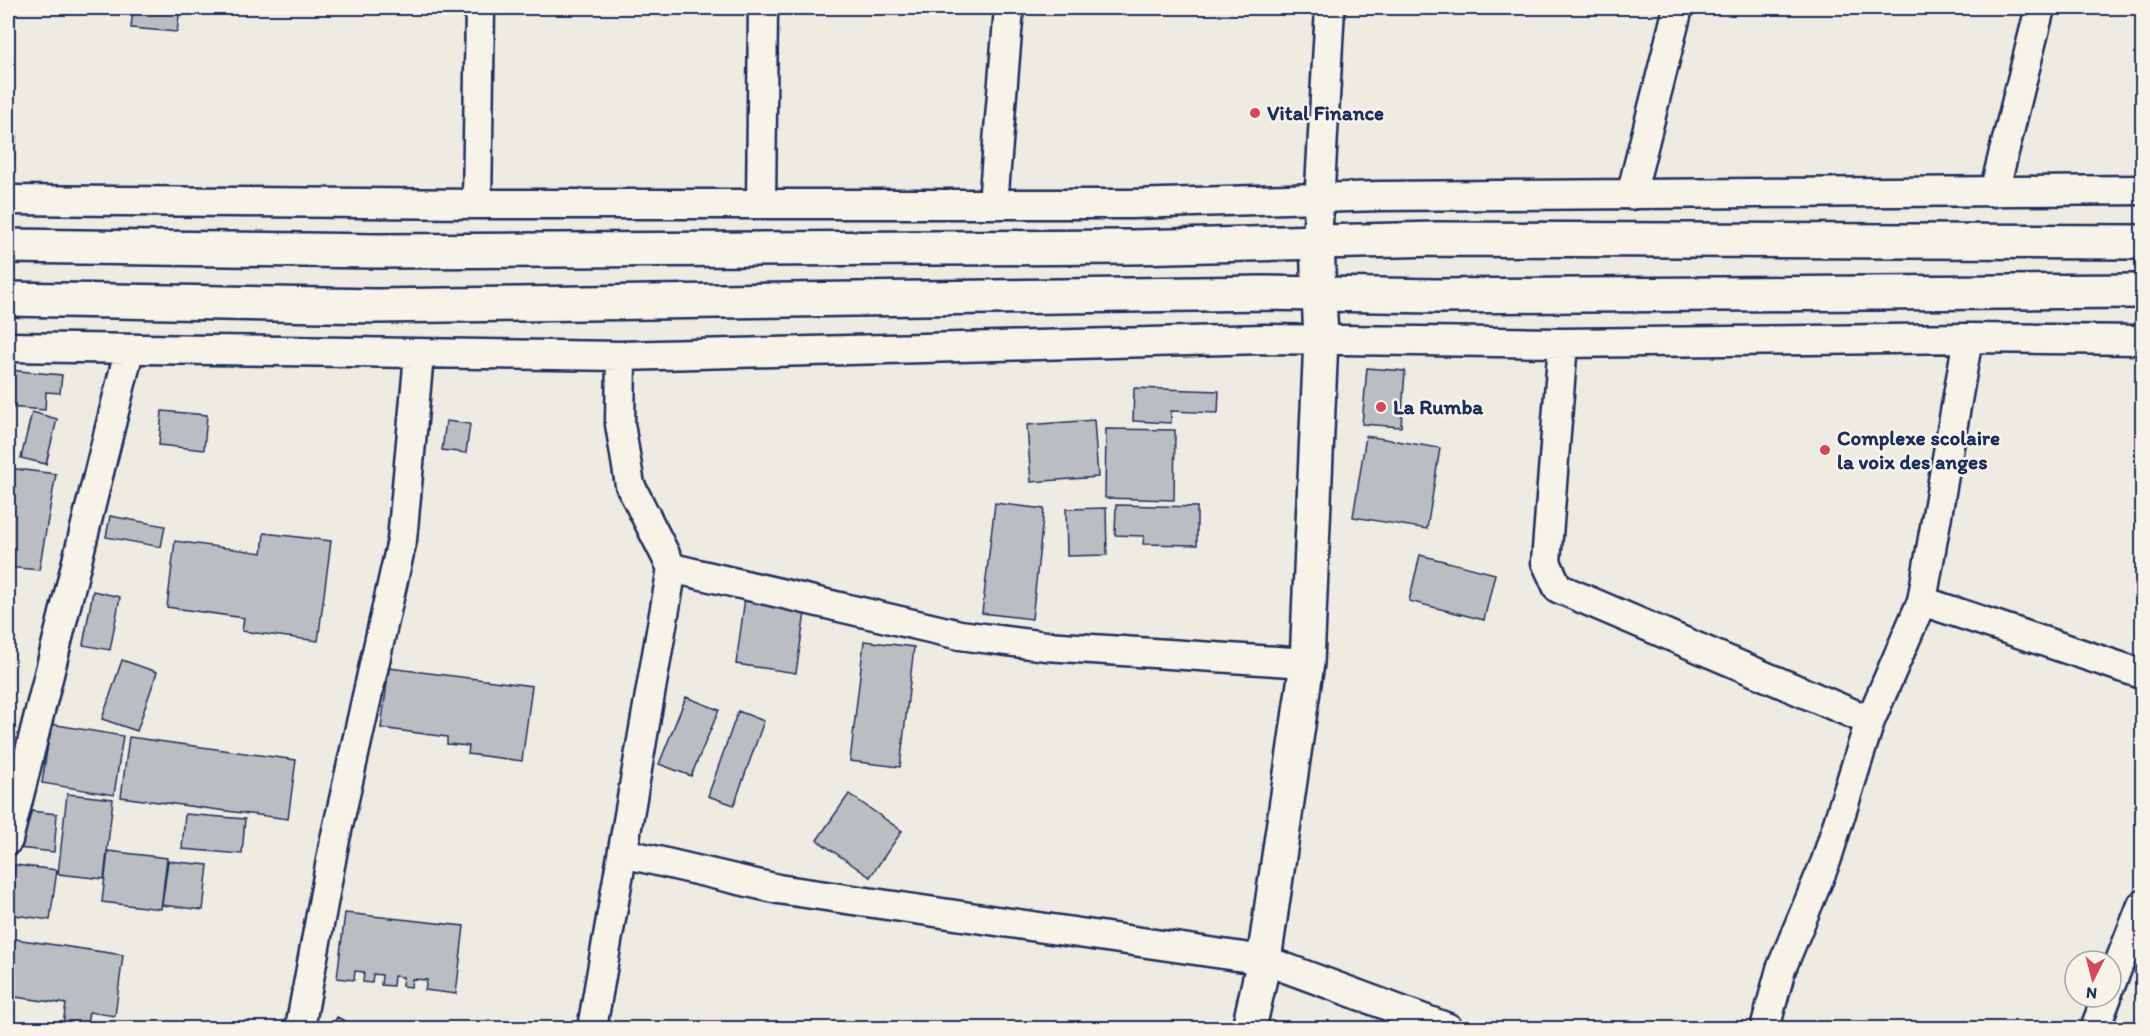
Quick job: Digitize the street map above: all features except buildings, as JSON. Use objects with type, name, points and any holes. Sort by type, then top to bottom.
[{"type":"main road","points":[[8,246],[379,251],[1120,247],[1460,239],[2142,242]]},
{"type":"main road","points":[[1249,1029],[1264,960],[1307,663],[1321,339],[1317,241]]},
{"type":"main road","points":[[8,299],[376,306],[1319,294],[1436,296],[2142,291]]},
{"type":"street","points":[[477,204],[480,8]]},
{"type":"street","points":[[761,204],[763,8]]},
{"type":"street","points":[[993,204],[1009,8]]},
{"type":"street","points":[[1317,241],[1330,8]]},
{"type":"street","points":[[1631,195],[1678,8]]},
{"type":"street","points":[[1994,192],[2040,8]]},
{"type":"street","points":[[8,200],[477,204],[993,204],[1320,200],[1380,196],[2142,190]]},
{"type":"street","points":[[1766,1029],[1781,969],[1826,861],[1870,721],[1922,600],[1968,338]]},
{"type":"street","points":[[8,347],[129,351],[621,356],[1132,340],[1321,339],[1563,343],[1968,338],[2142,340]]},
{"type":"street","points":[[1563,343],[1546,562],[1558,588],[1870,721]]},
{"type":"street","points":[[8,840],[129,351]]},
{"type":"street","points":[[300,1029],[334,844],[402,540],[419,355]]},
{"type":"street","points":[[592,1029],[672,568],[630,484],[620,424],[621,356]]},
{"type":"street","points":[[672,568],[960,635],[1046,646],[1307,663]]},
{"type":"street","points":[[1922,600],[2142,674]]},
{"type":"street","points":[[623,853],[778,889],[1264,960],[1449,1029]]},
{"type":"street","points":[[2123,953],[2142,905]]},
{"type":"street","points":[[2096,1029],[2102,1009]]},
{"type":"place","name":"Vital Finance","points":[[1255,113]]},
{"type":"place","name":"La Rumba","points":[[1381,407]]},
{"type":"place","name":"Complexe scolaire la voix des anges","points":[[1825,450]]}]
